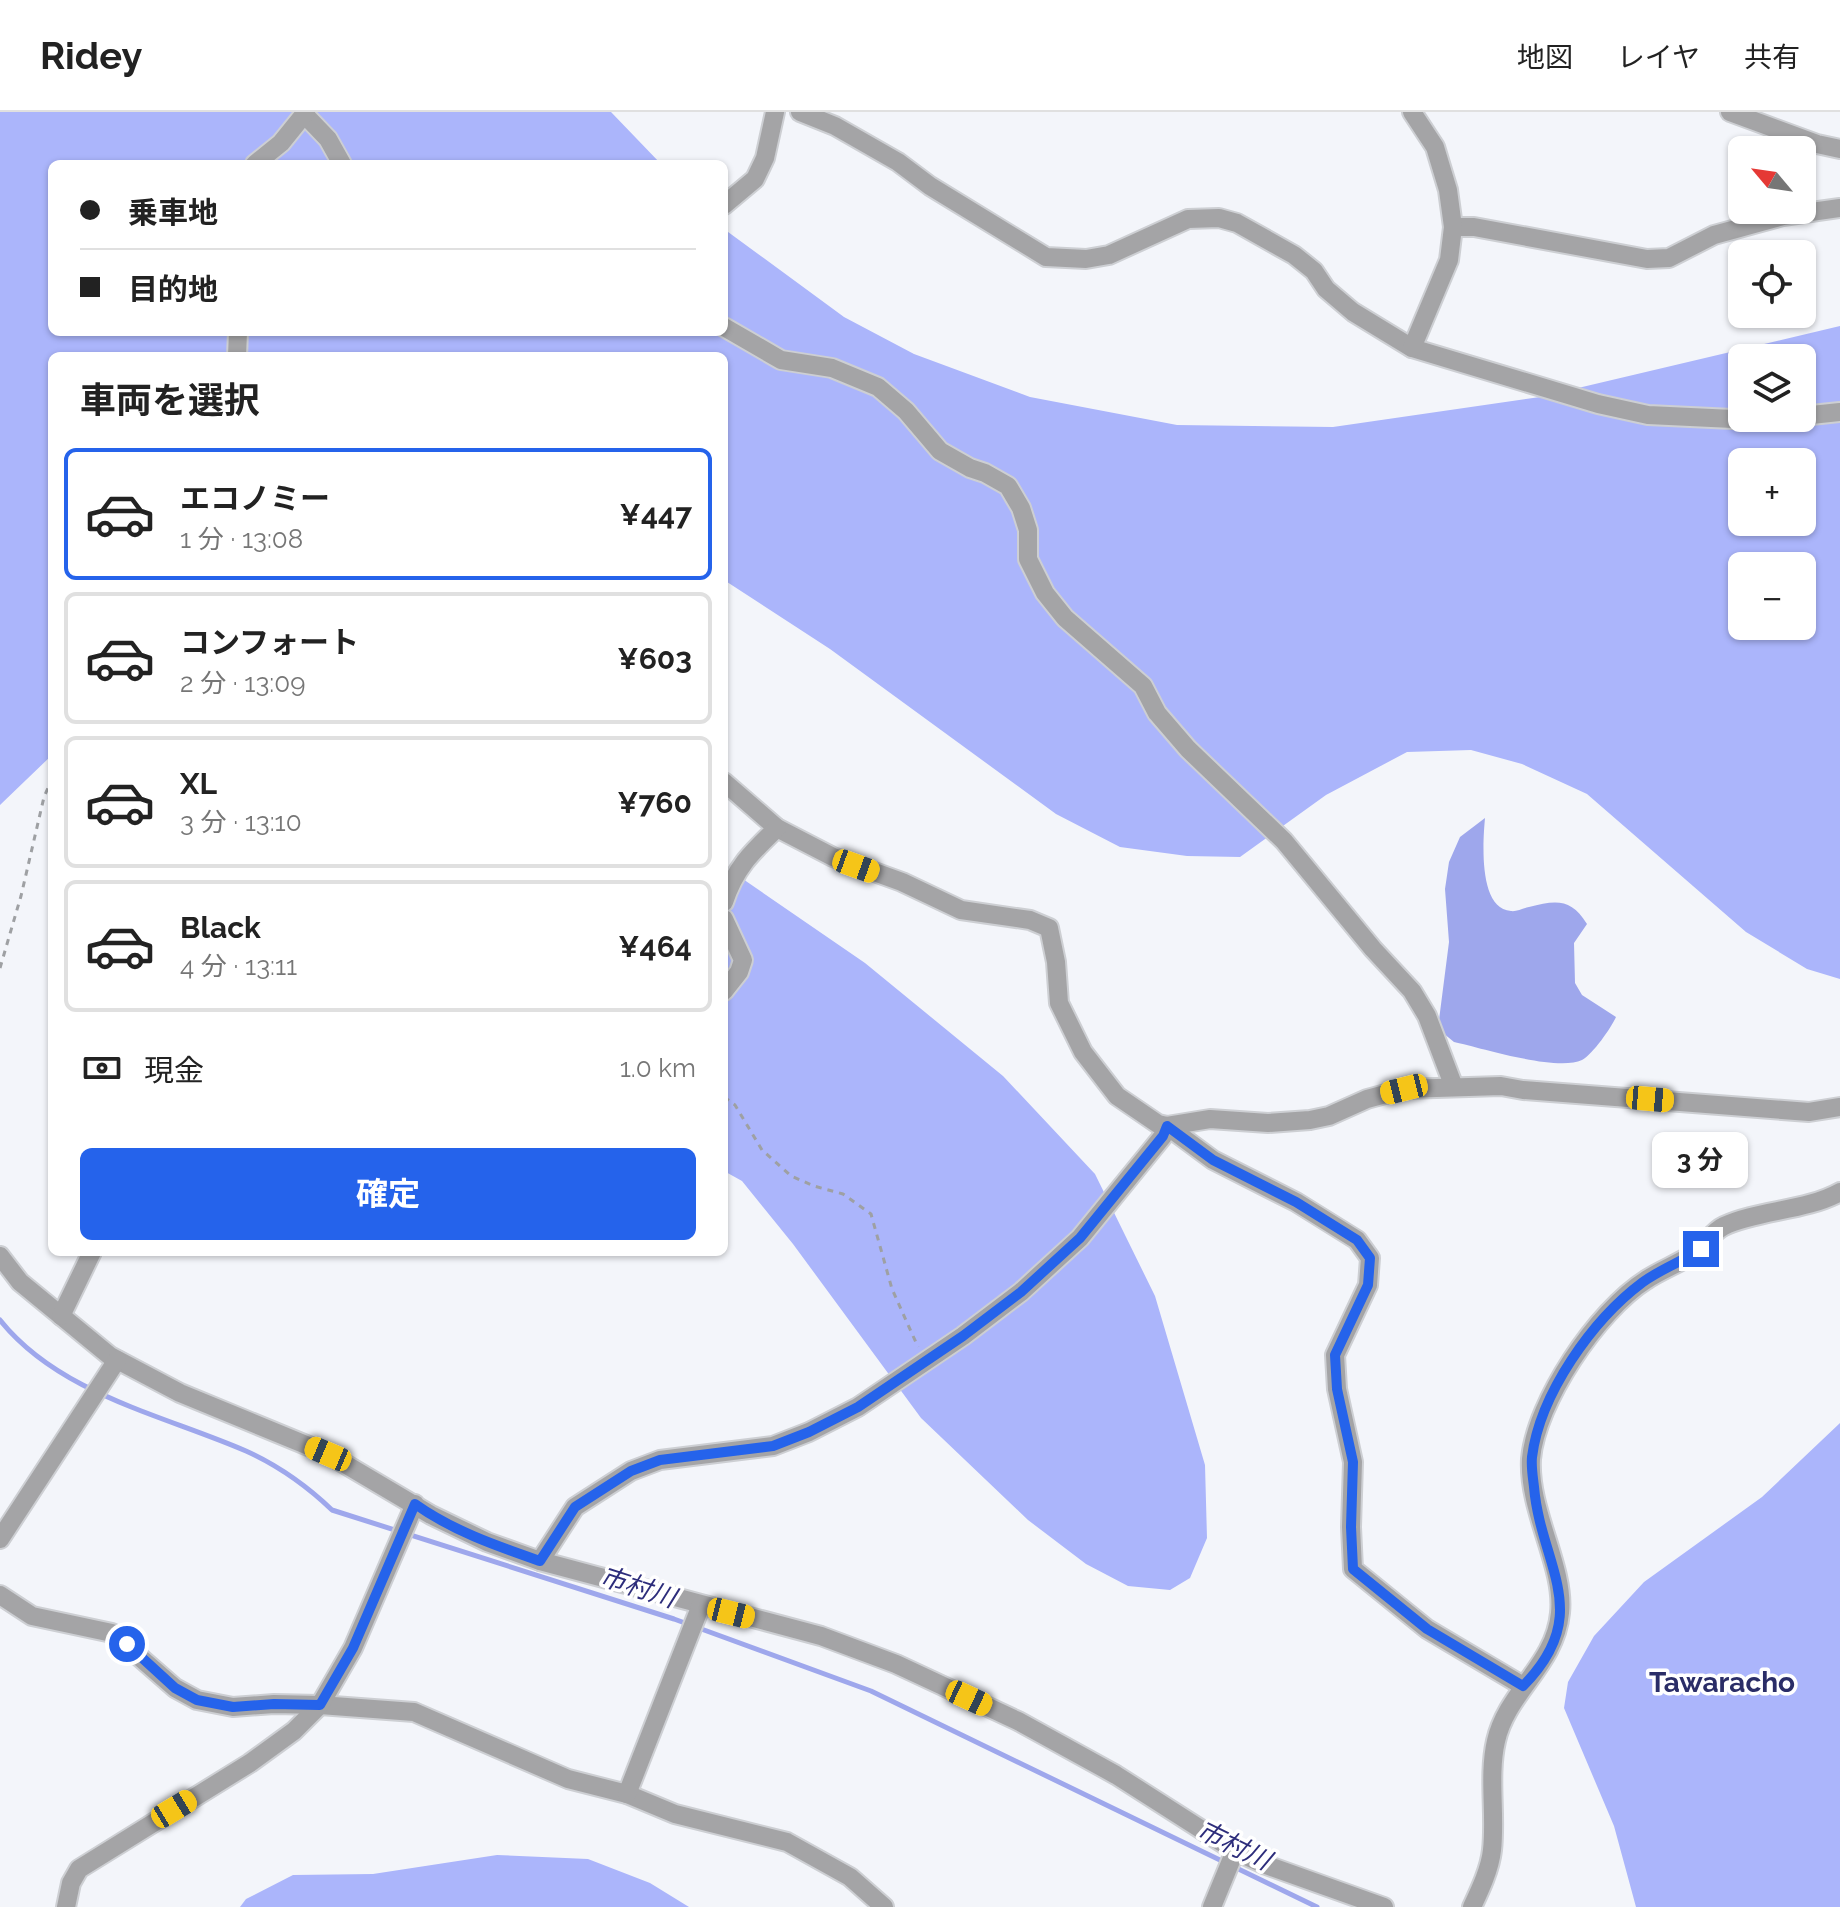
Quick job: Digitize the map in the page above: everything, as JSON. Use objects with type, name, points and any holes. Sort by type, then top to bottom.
[{"type":"street","points":[[728,202],[755,179],[765,158],[775,112]]},
{"type":"street","points":[[800,112],[835,126],[885,155],[1046,257],[1086,259],[1109,255],[1188,219],[1219,218],[1237,223],[1294,255],[1353,312],[1412,348],[1598,404],[1648,415],[1728,419]]},
{"type":"street","points":[[1412,112],[1435,147],[1448,190],[1453,227],[1449,260],[1412,348]]},
{"type":"street","points":[[1730,112],[1817,144],[1840,149]]},
{"type":"street","points":[[260,160],[281,143],[306,114],[328,139],[340,160]]},
{"type":"street","points":[[1453,227],[1474,227],[1647,259],[1669,258],[1714,235],[1783,216],[1840,208]]},
{"type":"street","points":[[728,329],[781,360],[832,368],[878,387],[906,411],[940,451],[1008,486],[1021,508],[1028,530],[1028,559],[1045,593],[1065,618],[1143,686],[1157,713],[1188,749],[1284,841],[1373,949],[1412,991],[1427,1016],[1454,1087]]},
{"type":"street","points":[[1816,415],[1840,412]]},
{"type":"street","points":[[728,785],[777,828],[833,857],[902,882],[961,910],[1030,920],[1049,928],[1056,962],[1059,1003],[1083,1052],[1117,1096],[1158,1124],[1167,1126],[1210,1119],[1268,1123],[1310,1120],[1404,1089],[1454,1087],[1501,1086],[1809,1112],[1840,1107]]},
{"type":"street","points":[[728,890],[744,859],[777,828]]},
{"type":"street","points":[[728,928],[743,960],[739,972],[728,986]]},
{"type":"street","points":[[540,1561],[575,1507],[631,1471],[660,1460],[773,1446],[858,1407],[925,1361],[1021,1292],[1080,1238],[1163,1136],[1167,1126]]},
{"type":"street","points":[[1167,1126],[1213,1160],[1296,1202],[1357,1240],[1370,1258],[1368,1285],[1335,1355],[1337,1389],[1353,1462],[1353,1569],[1427,1629],[1523,1686]]},
{"type":"street","points":[[1472,1907],[1492,1852],[1495,1745],[1500,1727],[1523,1686],[1539,1669],[1554,1639],[1560,1614],[1560,1594],[1535,1501],[1531,1460],[1540,1418],[1571,1361],[1606,1316],[1644,1281],[1701,1249],[1714,1231],[1728,1224],[1840,1192]]},
{"type":"street","points":[[0,1256],[20,1282],[117,1360],[180,1393],[328,1454],[431,1515],[487,1542],[540,1561],[821,1636],[909,1670],[1018,1721],[1088,1759],[1235,1851],[1384,1907]]},
{"type":"street","points":[[61,1316],[90,1256]]},
{"type":"street","points":[[0,1539],[117,1360]]},
{"type":"street","points":[[66,1907],[71,1883],[79,1869],[250,1763],[294,1731],[320,1705],[353,1648],[415,1504]]},
{"type":"street","points":[[0,1595],[32,1616],[112,1633],[175,1688],[197,1700],[233,1707],[320,1705],[414,1712],[568,1779],[627,1794],[675,1814],[787,1842],[850,1877],[884,1907]]},
{"type":"street","points":[[627,1794],[701,1605]]},
{"type":"street","points":[[1212,1907],[1235,1851]]},
{"type":"path","points":[[0,968],[48,788]]},
{"type":"path","points":[[728,1100],[735,1105],[762,1150],[791,1176],[843,1194],[871,1214],[892,1289],[925,1361]]},
{"type":"shaded area","points":[[0,112],[611,112],[657,160],[48,160],[48,336],[728,336],[728,232],[844,317],[914,354],[1030,397],[1177,425],[1333,427],[1540,397],[1728,353],[1728,432],[1816,432],[1816,344],[1764,344],[1840,326],[1840,979],[1807,969],[1746,932],[1587,794],[1522,764],[1471,750],[1407,752],[1326,795],[1240,857],[1187,856],[1120,847],[1056,814],[830,649],[728,583],[728,352],[48,352],[48,759],[0,805]]},
{"type":"shaded area","points":[[1485,818],[1485,872],[1493,899],[1500,907],[1513,911],[1547,903],[1562,903],[1575,909],[1587,924],[1574,943],[1575,983],[1582,995],[1616,1017],[1601,1040],[1582,1060],[1555,1063],[1519,1058],[1454,1042],[1443,1033],[1439,1020],[1449,942],[1445,889],[1449,862],[1460,837]]},
{"type":"shaded area","points":[[728,869],[865,963],[1003,1076],[1095,1174],[1155,1296],[1205,1465],[1207,1538],[1190,1578],[1170,1590],[1128,1586],[1086,1564],[1028,1520],[921,1418],[793,1244],[742,1181],[728,1173]]},
{"type":"shaded area","points":[[1840,1423],[1840,1907],[1636,1907],[1614,1826],[1564,1708],[1568,1682],[1594,1636],[1644,1582],[1762,1497]]},
{"type":"shaded area","points":[[497,1855],[588,1859],[650,1883],[689,1907],[240,1907],[246,1899],[293,1875],[373,1874]]},
{"type":"waterway","name":"市村川","points":[[0,1320],[24,1345],[52,1367],[114,1400],[258,1457],[292,1477],[332,1510],[674,1619],[871,1691],[1317,1907]]},
{"type":"district","name":"Tawaracho","points":[[1722,1682]]},
{"type":"route","points":[[127,1644],[175,1688],[197,1700],[233,1707],[320,1705],[353,1648],[415,1504],[487,1542],[540,1561],[575,1507],[631,1471],[660,1460],[773,1446],[809,1432],[858,1407],[963,1336],[1021,1292],[1080,1238],[1163,1136],[1167,1126],[1213,1160],[1296,1202],[1357,1240],[1370,1258],[1368,1285],[1335,1355],[1337,1389],[1353,1462],[1353,1569],[1427,1629],[1523,1686],[1539,1669],[1554,1639],[1560,1614],[1560,1594],[1535,1501],[1531,1460],[1540,1418],[1571,1361],[1606,1316],[1644,1281],[1701,1249]]}]
